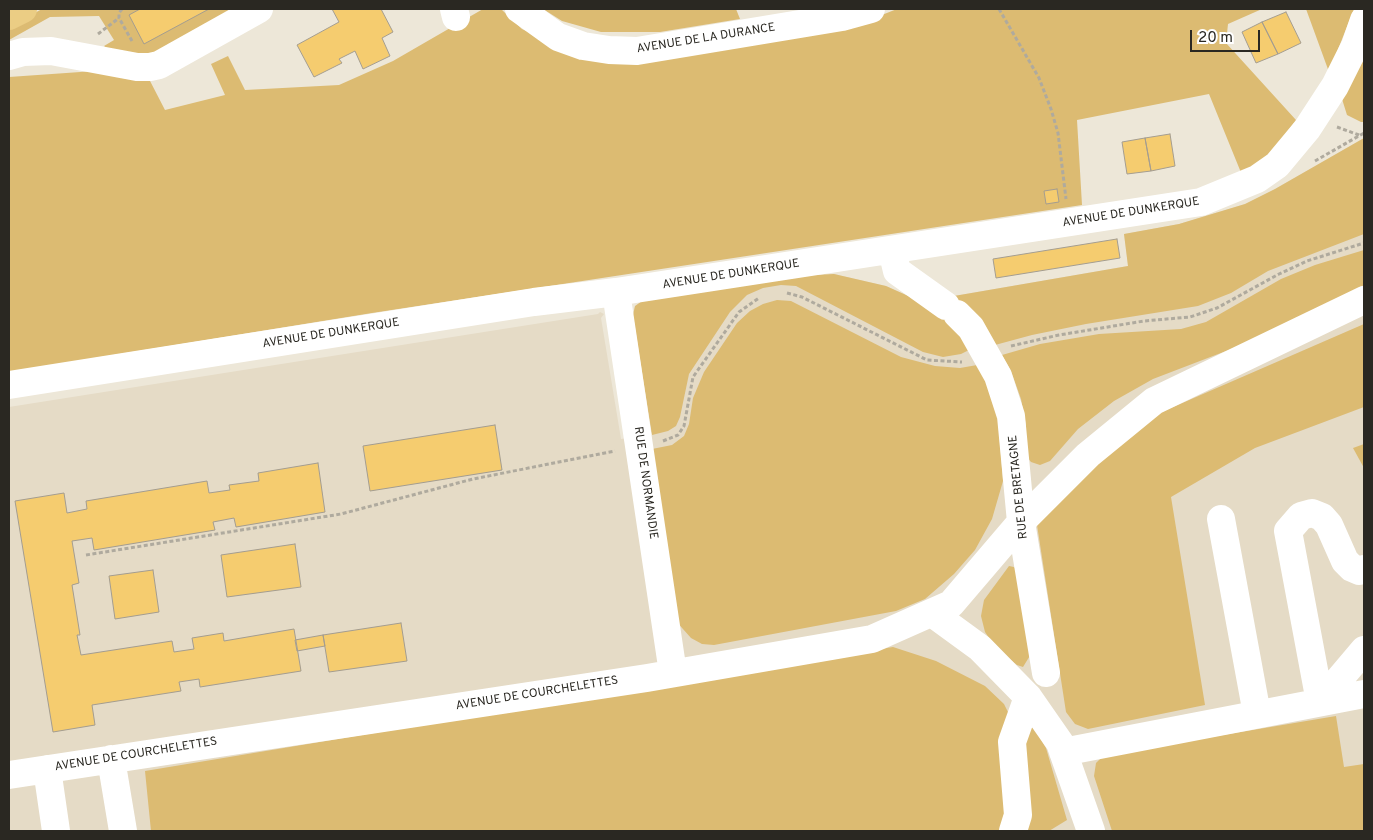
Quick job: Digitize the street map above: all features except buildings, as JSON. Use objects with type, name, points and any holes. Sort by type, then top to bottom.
[{"type":"main road","points":[[9,16],[23,9]]},
{"type":"street","points":[[9,56],[23,52],[51,52],[137,67],[150,67],[160,65],[259,9]]},
{"type":"street","name":"AVENUE DE LA DURANCE","points":[[519,9],[558,37],[575,43],[609,50],[637,51],[842,18],[870,9]]},
{"type":"street","name":"AVENUE DE DUNKERQUE","points":[[9,384],[534,302],[616,292],[1201,202],[1257,179],[1277,165],[1307,129],[1335,86],[1364,20]]},
{"type":"street","name":"RUE DE BRETAGNE","points":[[892,250],[897,271],[952,310],[971,328],[1001,382],[1011,416],[1021,522],[1046,673]]},
{"type":"street","name":"RUE DE NORMANDIE","points":[[616,292],[673,674]]},
{"type":"street","name":"AVENUE DE COURCHELETTES","points":[[9,775],[673,674],[872,639],[951,604],[1021,522],[1088,455],[1154,401],[1364,300]]},
{"type":"street","points":[[1320,702],[1288,531],[1301,516],[1312,513],[1322,516],[1329,525],[1345,561],[1352,568],[1359,571],[1364,569]]},
{"type":"street","points":[[1221,519],[1257,714]]},
{"type":"street","points":[[932,613],[980,648],[1028,697],[1060,743],[1091,831]]},
{"type":"street","points":[[1320,702],[1364,650]]},
{"type":"street","points":[[1063,752],[1364,694]]},
{"type":"street","points":[[1013,831],[1018,815],[1012,742],[1028,697]]},
{"type":"street","points":[[111,759],[123,831]]},
{"type":"street","points":[[47,769],[56,831]]},
{"type":"path","points":[[122,9],[119,18],[136,46]]},
{"type":"path","points":[[999,9],[1040,78],[1051,108],[1058,134],[1069,222]]},
{"type":"path","points":[[1334,125],[1360,135]]},
{"type":"path","points":[[782,293],[789,292],[802,297],[927,360],[953,363],[973,360],[1017,344],[1059,335],[1144,321],[1190,317],[1217,308],[1307,261],[1364,243]]},
{"type":"path","points":[[86,555],[341,514],[473,479],[667,440],[678,435],[684,426],[693,376],[739,312],[756,298],[766,296]]},
{"type":"shaded area","points":[[42,9],[233,9],[150,60],[111,53],[104,46],[114,40],[99,16],[50,17],[9,40],[9,27]]},
{"type":"shaded area","points":[[483,9],[501,9],[522,29],[586,58],[859,24],[897,9],[1262,9],[1228,24],[1226,43],[1296,120],[1273,151],[1242,175],[1209,94],[1077,120],[1082,205],[372,313],[9,372],[9,77],[109,70],[149,79],[165,110],[225,95],[211,64],[228,56],[245,90],[339,85],[393,61]]},
{"type":"shaded area","points":[[543,9],[736,9],[740,19],[660,32],[601,32],[562,21]]},
{"type":"shaded area","points":[[1306,9],[1354,9],[1329,72]]},
{"type":"shaded area","points":[[1364,45],[1364,122],[1361,122],[1347,115],[1342,99]]},
{"type":"shaded area","points":[[1364,138],[1364,831],[9,831],[9,407],[598,314],[600,312],[604,314],[601,318],[621,439],[652,435],[633,315],[635,306],[834,274],[886,286],[915,299],[954,296],[1128,266],[1124,234],[1179,224],[1245,204]]},
{"type":"shaded area","points":[[1364,138],[1364,234],[1268,271],[1231,293],[1198,306],[1086,324],[995,345],[976,319],[954,296],[1128,266],[1124,234],[1179,224],[1245,204]]},
{"type":"shaded area","points":[[1364,250],[1364,285],[1273,333],[1153,379],[1114,401],[1078,429],[1050,461],[1040,465],[1031,462],[1026,456],[1024,448],[1026,425],[1021,399],[1011,371],[1002,355],[1040,344],[1099,334],[1181,329],[1206,322],[1281,279],[1315,265]]},
{"type":"shaded area","points":[[834,274],[886,286],[915,299],[950,320],[973,348],[961,354],[943,357],[923,352],[796,286],[781,285],[763,288],[747,295],[730,312],[689,374],[680,417],[676,426],[668,431],[652,435],[633,315],[635,306],[642,301],[813,275]]},
{"type":"shaded area","points":[[777,300],[791,301],[901,357],[935,366],[960,368],[983,364],[996,394],[1003,481],[992,519],[975,550],[954,574],[925,599],[896,611],[714,645],[702,644],[691,638],[675,620],[652,449],[672,445],[684,436],[689,424],[693,398],[704,372],[737,323],[750,311],[763,304]]},
{"type":"shaded area","points":[[1364,324],[1364,407],[1255,448],[1171,497],[1205,705],[1088,729],[1075,724],[1066,712],[1037,525],[1114,443],[1157,414]]},
{"type":"shaded area","points":[[1364,444],[1364,468],[1353,448]]},
{"type":"shaded area","points":[[1009,566],[1014,567],[1019,573],[1031,654],[1023,667],[1017,665],[996,648],[985,632],[981,616],[984,600]]},
{"type":"shaded area","points":[[893,647],[936,661],[985,686],[1004,704],[1009,714],[1006,803],[1004,823],[999,831],[151,831],[145,771]]},
{"type":"shaded area","points":[[1336,716],[1344,767],[1364,764],[1364,831],[1112,831],[1094,776],[1096,763],[1104,755]]},
{"type":"shaded area","points":[[1026,721],[1036,731],[1046,748],[1067,820],[1049,831],[1024,831],[1022,747]]}]
